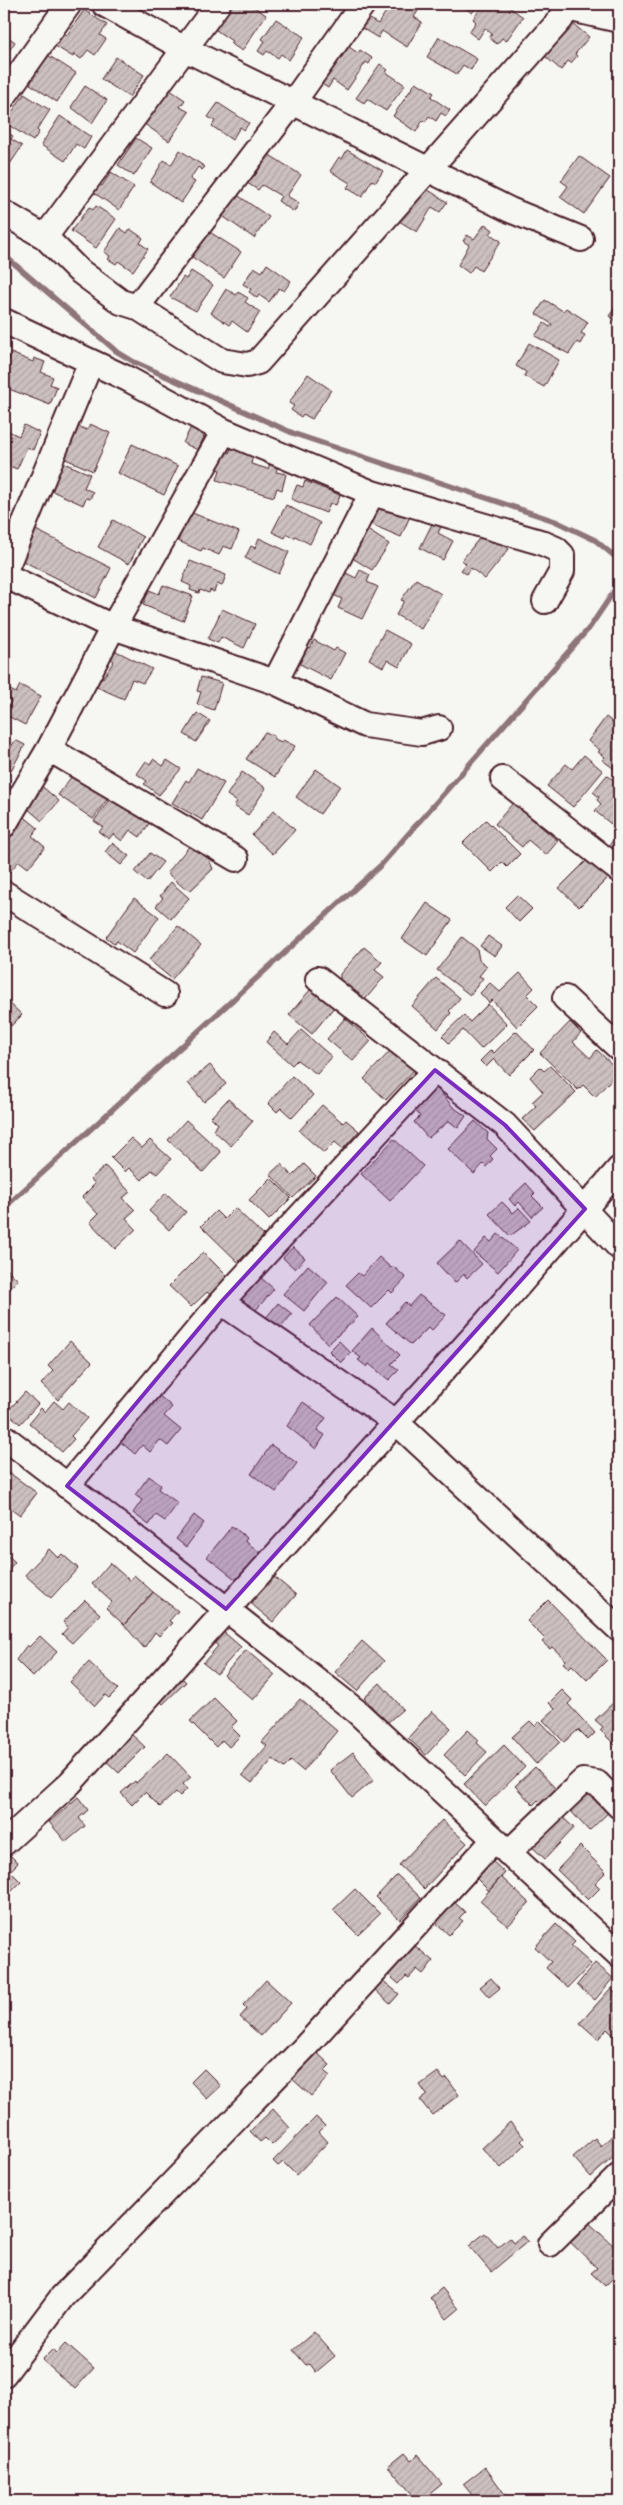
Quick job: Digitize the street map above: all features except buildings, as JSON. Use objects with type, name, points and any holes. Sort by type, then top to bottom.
[{"type":"street","points":[[4,96],[69,4]]},
{"type":"street","points":[[104,4],[185,48],[430,168],[510,210],[581,239]]},
{"type":"street","points":[[45,237],[218,4]]},
{"type":"street","points":[[137,307],[294,101],[363,4]]},
{"type":"street","points":[[4,213],[45,237],[78,270],[121,302],[137,307],[222,361],[247,365],[258,362],[561,19],[565,6],[619,20]]},
{"type":"street","points":[[4,321],[91,362],[224,431],[372,493],[540,542],[556,549],[562,555],[562,571],[545,601]]},
{"type":"street","points":[[91,362],[4,574],[113,627],[275,682],[366,725],[422,733],[439,728]]},
{"type":"street","points":[[4,825],[49,749],[113,627],[224,431]]},
{"type":"street","points":[[275,682],[372,493]]},
{"type":"street","points":[[49,749],[236,859]]},
{"type":"street","points":[[503,779],[619,870]]},
{"type":"street","points":[[4,893],[165,994]]},
{"type":"street","points":[[318,980],[505,1125],[585,1209],[619,1248]]},
{"type":"street","points":[[564,998],[619,1048]]},
{"type":"street","points":[[67,1486],[221,1302],[435,1070]]},
{"type":"street","points":[[4,1843],[70,1783],[396,1422],[619,1170]]},
{"type":"street","points":[[221,1302],[396,1422],[619,1629]]},
{"type":"street","points":[[4,1437],[356,1711],[619,1956]]},
{"type":"street","points":[[4,2374],[62,2297],[304,2047],[502,1847],[582,1781],[597,1783],[619,1806]]},
{"type":"street","points":[[550,2244],[619,2176]]},
{"type":"highlighted area","points":[[435,1070],[505,1125],[585,1209],[226,1609],[67,1486],[221,1302]]},
{"type":"waterway","points":[[4,255],[116,351],[134,362],[295,434],[555,521],[595,540],[619,560]]},
{"type":"waterway","points":[[4,1208],[381,865],[590,627],[619,584]]}]
